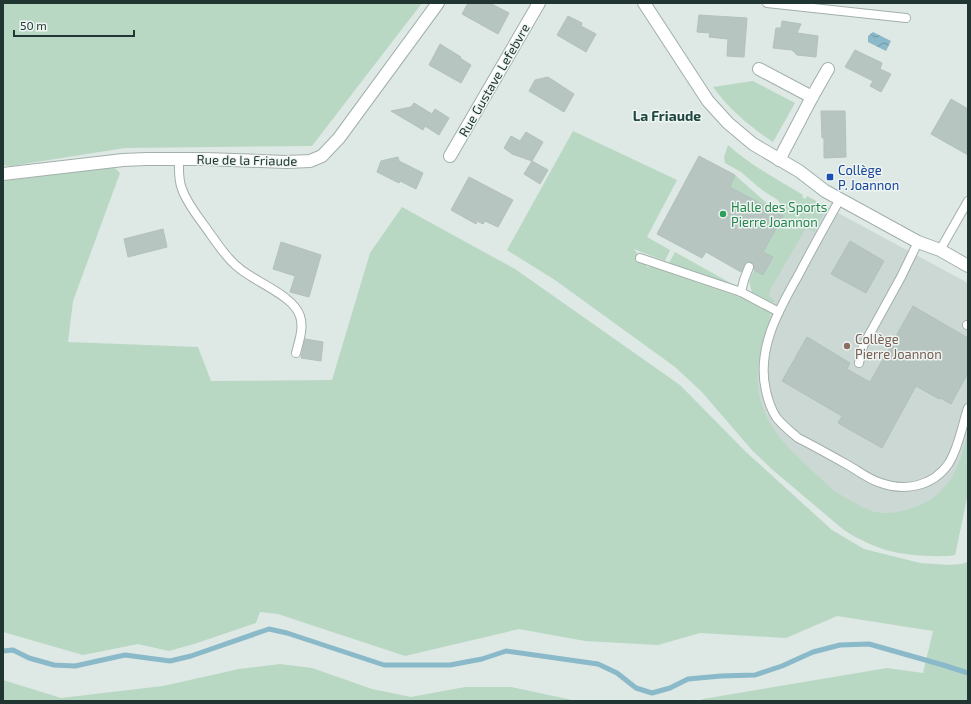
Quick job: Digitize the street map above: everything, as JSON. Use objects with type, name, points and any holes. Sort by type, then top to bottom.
[{"type":"street","name":"Rue de la Friaude","points":[[3,174],[124,160],[179,159],[286,162],[310,161],[322,156],[339,138],[438,3]]},
{"type":"street","name":"Rue Gustave Lefebvre","points":[[450,156],[539,3]]},
{"type":"street","points":[[644,3],[708,101],[728,123],[753,144],[799,171],[825,191],[918,242],[940,250],[968,266]]},
{"type":"street","points":[[759,69],[812,97]]},
{"type":"street","points":[[779,160],[828,69]]},
{"type":"lane","points":[[767,3],[906,18]]},
{"type":"lane","points":[[179,159],[180,181],[189,204],[228,257],[239,268],[294,305],[300,316],[302,327],[296,352]]},
{"type":"lane","points":[[840,198],[779,312],[764,353],[764,385],[768,400],[775,416],[798,438],[877,481],[894,487],[908,487],[922,484],[942,472],[955,451],[968,408]]},
{"type":"lane","points":[[940,250],[968,201]]},
{"type":"lane","points":[[859,363],[863,346],[901,277],[918,242]]},
{"type":"lane","points":[[640,258],[741,292],[779,312]]},
{"type":"lane","points":[[741,292],[744,280],[750,267]]},
{"type":"shaded area","name":"Collège Pierre Joannon","points":[[812,199],[968,283],[968,493],[955,555],[910,554],[887,550],[855,537],[844,530],[773,470],[752,450],[702,392],[753,298]]},
{"type":"green space","points":[[3,3],[422,3],[312,146],[125,148],[11,166],[3,165]]},
{"type":"green space","points":[[753,81],[795,103],[773,142],[741,118],[713,87]]},
{"type":"green space","points":[[573,131],[677,180],[647,237],[670,250],[665,261],[634,249],[648,268],[649,266],[751,301],[770,312],[768,329],[759,359],[758,381],[761,400],[767,417],[777,433],[789,448],[832,489],[852,502],[875,512],[896,512],[918,506],[935,496],[952,477],[960,459],[968,432],[968,493],[955,555],[930,556],[893,552],[870,544],[844,530],[773,470],[752,450],[702,392],[675,367],[555,280],[507,250]]},
{"type":"green space","points":[[728,145],[755,165],[803,195],[802,197],[805,199],[807,196],[827,207],[814,232],[806,228],[770,290],[769,296],[776,302],[769,302],[752,293],[749,281],[754,270],[763,274],[772,257],[763,252],[783,216],[775,212],[780,203],[741,172],[725,163],[724,157]]},
{"type":"green space","points":[[114,167],[120,173],[73,301],[68,342],[198,347],[211,381],[332,380],[370,253],[402,207],[515,269],[680,385],[746,452],[832,530],[864,549],[920,563],[949,565],[968,562],[968,701],[700,701],[703,699],[887,668],[923,673],[933,631],[837,616],[786,638],[700,633],[658,645],[585,641],[519,629],[405,656],[278,614],[260,612],[256,623],[169,651],[138,644],[83,655],[3,632],[3,181]]},
{"type":"green space","points":[[735,175],[770,206],[770,209],[730,187]]},
{"type":"green space","points":[[675,252],[732,284],[669,263]]},
{"type":"green space","points":[[280,664],[312,668],[372,689],[411,697],[465,687],[511,687],[577,701],[3,701],[3,680],[61,698],[163,686],[239,669]]},
{"type":"water","points":[[873,32],[891,41],[886,51],[868,42],[868,36]]},
{"type":"building","points":[[468,3],[490,3],[509,13],[498,34],[462,14]]},
{"type":"building","points":[[699,15],[747,18],[744,57],[727,56],[728,39],[709,37],[710,33],[697,32]]},
{"type":"building","points":[[568,16],[582,23],[581,26],[596,34],[586,52],[557,35]]},
{"type":"building","points":[[782,21],[801,24],[797,33],[818,36],[816,57],[797,55],[792,50],[773,48],[776,28],[781,28]]},
{"type":"building","points":[[440,44],[471,65],[461,83],[429,65]]},
{"type":"building","points":[[855,50],[882,63],[880,69],[891,74],[881,92],[870,86],[873,81],[845,67]]},
{"type":"building","points":[[548,77],[574,94],[564,112],[529,91],[535,80]]},
{"type":"building","points":[[951,99],[968,109],[968,155],[931,134]]},
{"type":"building","points":[[414,103],[432,114],[435,109],[449,118],[439,135],[425,126],[423,130],[391,111],[411,107]]},
{"type":"building","points":[[821,111],[845,111],[846,157],[824,158],[824,138],[822,138]]},
{"type":"building","points":[[526,132],[543,142],[532,161],[512,154],[504,148],[511,136],[520,141]]},
{"type":"building","name":"Halle des Sports Pierre Joannon","points":[[699,156],[735,175],[730,187],[783,216],[763,252],[773,257],[763,275],[754,270],[754,266],[751,262],[745,263],[741,272],[706,252],[702,258],[657,234]]},
{"type":"building","points":[[398,157],[399,161],[423,173],[416,189],[400,181],[399,183],[377,172],[381,161]]},
{"type":"building","points":[[532,161],[548,170],[540,184],[524,174]]},
{"type":"building","points":[[469,177],[513,200],[498,227],[485,221],[483,224],[477,221],[476,224],[451,210]]},
{"type":"building","points":[[163,229],[167,247],[128,257],[124,239]]},
{"type":"building","points":[[850,241],[884,261],[866,293],[831,274]]},
{"type":"building","points":[[281,242],[321,255],[309,297],[290,292],[295,276],[273,269]]},
{"type":"building","points":[[913,306],[968,338],[968,373],[951,404],[916,386],[882,448],[838,423],[842,416],[782,381],[807,337],[850,363],[847,369],[870,382]]},
{"type":"building","points":[[305,339],[323,342],[321,361],[301,358]]},
{"type":"waterway","points":[[3,651],[13,650],[29,658],[54,665],[75,666],[125,655],[170,661],[191,656],[269,629],[287,633],[384,665],[450,665],[482,659],[506,651],[598,664],[617,673],[636,688],[652,693],[670,688],[688,679],[755,675],[782,666],[813,652],[840,645],[869,644],[968,673]]},
{"type":"place","name":"Collège P. Joannon","points":[[830,177]]},
{"type":"place","name":"Halle des Sports Pierre Joannon","points":[[723,214]]},
{"type":"place","name":"Collège Pierre Joannon","points":[[847,346]]},
{"type":"district","name":"La Friaude","points":[[667,116]]}]
